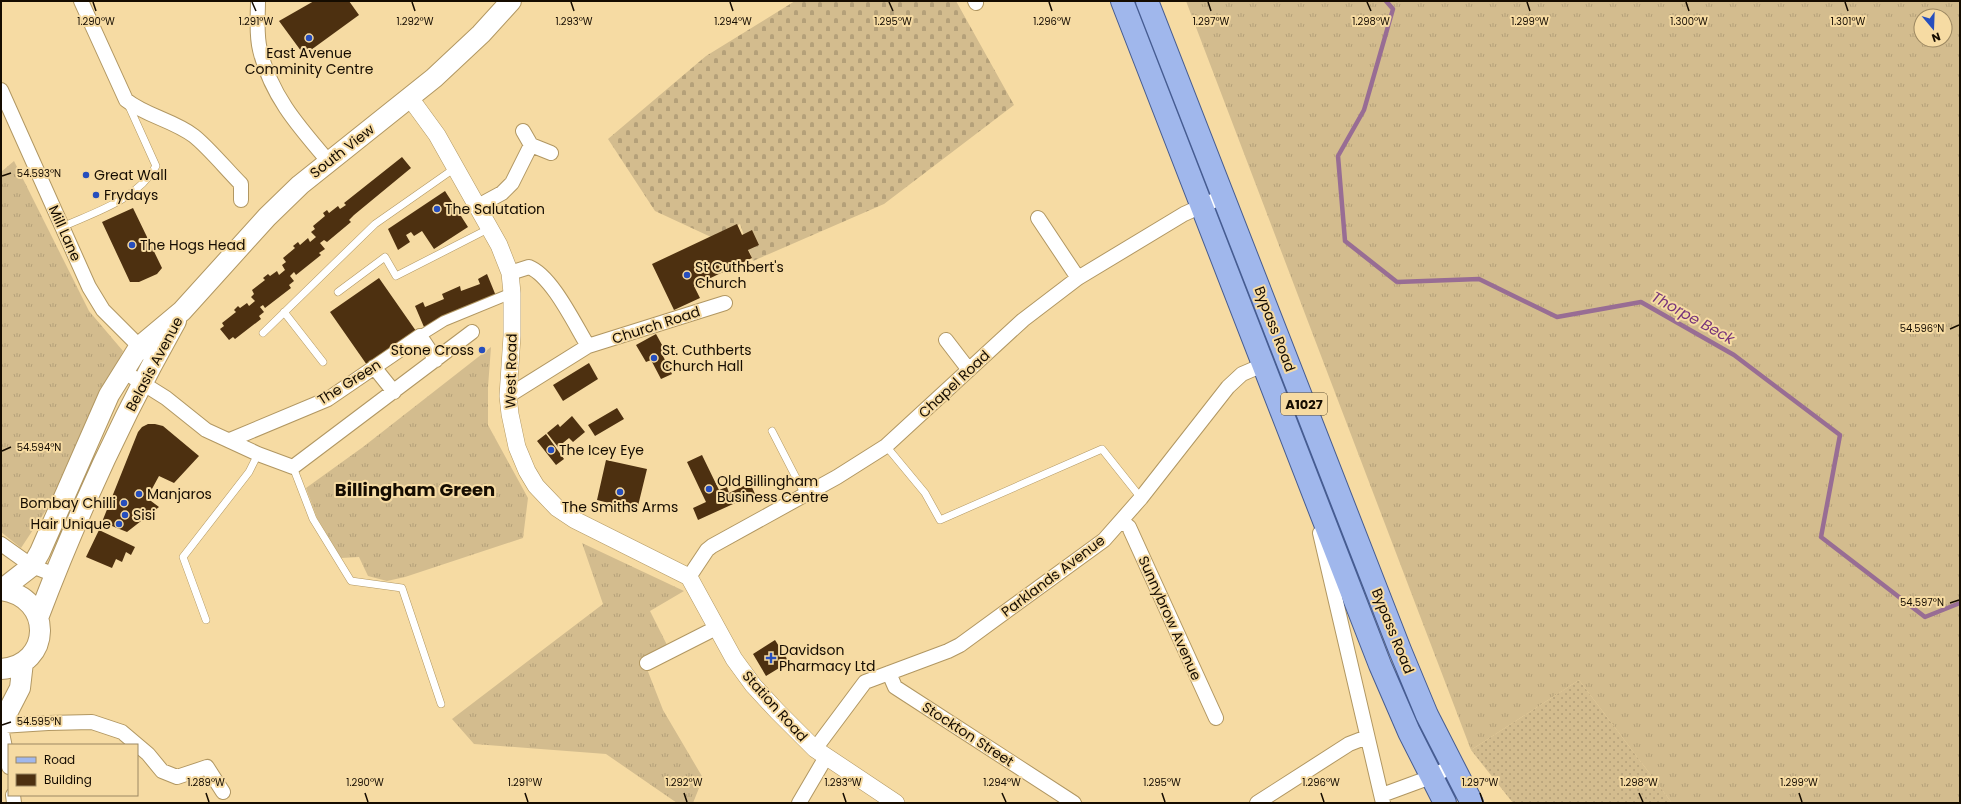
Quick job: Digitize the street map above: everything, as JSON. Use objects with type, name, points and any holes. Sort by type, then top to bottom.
[{"type":"main road","name":"South View","points":[[182,311],[267,218],[300,185],[410,98],[481,34],[511,1]]},
{"type":"main road","name":"Bypass Road","points":[[1122,1],[1308,484],[1380,665],[1431,777],[1445,803]]},
{"type":"main road","name":"Bypass Road","points":[[1147,1],[1400,650],[1427,715],[1472,803]]},
{"type":"main road","name":"Belasis Avenue","points":[[1,590],[32,566],[40,552],[106,402],[123,371],[139,347],[182,311]]},
{"type":"main road","name":"Belasis Avenue","points":[[38,618],[82,506],[141,384],[182,311]]},
{"type":"main road","name":"Belasis Avenue","points":[[1,590],[13,592],[24,598],[33,607],[38,618],[40,630],[38,642],[32,653],[24,662],[20,688],[2,720]]},
{"type":"main road","points":[[1,669],[13,667],[24,662]]},
{"type":"street","points":[[81,1],[126,100],[136,108],[194,136],[241,184],[241,200]]},
{"type":"street","points":[[258,1],[259,49],[275,93],[300,128],[329,162]]},
{"type":"street","name":"Mill Lane","points":[[1,90],[89,287],[103,310],[139,347],[154,360]]},
{"type":"street","name":"West Road","points":[[410,98],[437,135],[456,167],[499,245],[510,272],[512,294],[512,336],[508,396],[512,428],[517,447],[527,471],[536,486],[557,508],[575,520],[689,577]]},
{"type":"street","points":[[523,132],[531,145],[551,153]]},
{"type":"street","points":[[478,206],[502,193],[512,182],[531,145]]},
{"type":"street","name":"Chapel Road","points":[[689,577],[707,550],[712,546],[805,495],[886,446],[1023,320],[1078,278],[1201,205],[1224,196]]},
{"type":"street","points":[[1038,218],[1078,278]]},
{"type":"street","points":[[510,272],[529,267],[535,269],[548,282],[588,346]]},
{"type":"street","name":"The Green","points":[[230,440],[328,398],[444,321],[512,294]]},
{"type":"street","name":"Church Road","points":[[508,396],[588,346],[724,303]]},
{"type":"street","points":[[123,371],[141,384],[166,398],[206,430],[258,454],[294,467],[472,332]]},
{"type":"street","points":[[420,336],[436,360]]},
{"type":"street","points":[[946,340],[969,370]]},
{"type":"street","name":"Parklands Avenue","points":[[799,803],[821,753],[865,682],[948,651],[960,645],[1104,540],[1141,498],[1228,387],[1242,374],[1263,365]]},
{"type":"street","points":[[374,367],[394,392]]},
{"type":"street","name":"Bypass Road","points":[[1308,484],[1382,799],[1452,766]]},
{"type":"street","name":"Sunnybrow Avenue","points":[[1122,520],[1128,527],[1216,718]]},
{"type":"street","points":[[1,544],[32,566],[55,575]]},
{"type":"street","name":"Station Road","points":[[689,577],[734,659],[752,684],[777,711],[821,753],[896,803]]},
{"type":"street","points":[[647,663],[716,628]]},
{"type":"street","name":"Stockton Street","points":[[889,672],[895,687],[1074,803]]},
{"type":"street","points":[[8,760],[2,720],[48,723],[92,722],[122,732],[136,744]]},
{"type":"street","points":[[1257,803],[1349,744],[1367,737]]},
{"type":"street","points":[[138,746],[148,754],[162,771],[177,777],[207,767],[223,792]]},
{"type":"lane","points":[[62,227],[127,198],[151,175],[156,166],[126,100]]},
{"type":"lane","points":[[263,333],[375,224],[456,167]]},
{"type":"lane","points":[[338,292],[385,257],[396,276],[490,228]]},
{"type":"lane","points":[[284,312],[323,362]]},
{"type":"lane","points":[[772,430],[805,495]]},
{"type":"lane","points":[[886,446],[925,493],[940,520],[1102,449],[1141,498]]},
{"type":"lane","points":[[206,620],[184,557],[249,472],[258,454]]},
{"type":"lane","points":[[294,467],[313,519],[351,581],[402,588],[441,704]]},
{"type":"green space","points":[[795,1],[956,1],[1014,105],[884,204],[753,261],[740,224],[711,237],[655,211],[608,139],[706,56]]},
{"type":"green space","points":[[1186,1],[1960,1],[1960,801],[1957,803],[1672,803],[1579,680],[1471,750]]},
{"type":"green space","points":[[14,161],[89,311],[123,351],[54,498],[21,548],[1,532],[1,172]]},
{"type":"green space","name":"Billingham Green","points":[[491,347],[488,387],[488,425],[528,498],[523,538],[405,577],[387,581],[368,576],[359,557],[341,558],[317,518],[306,488],[363,447]]},
{"type":"green space","points":[[582,543],[684,591],[650,611],[668,647],[647,669],[663,710],[703,778],[693,803],[677,803],[606,754],[474,744],[452,719],[603,604]]},
{"type":"green space","points":[[1579,680],[1672,803],[1513,803],[1471,750]]},
{"type":"building","name":"East Avenue Comminity Centre","points":[[314,1],[349,1],[359,15],[304,55],[279,21]]},
{"type":"building","points":[[402,157],[411,168],[354,215],[349,220],[351,222],[327,242],[324,240],[320,243],[325,249],[319,253],[321,255],[296,275],[294,272],[290,276],[294,281],[289,285],[291,288],[265,308],[263,305],[260,307],[264,312],[259,316],[261,319],[235,339],[233,337],[229,340],[220,329],[224,326],[222,323],[236,312],[234,310],[238,306],[240,308],[247,303],[249,306],[255,301],[251,297],[254,294],[252,290],[265,280],[263,278],[268,274],[270,276],[277,271],[279,275],[285,270],[282,265],[286,262],[283,258],[295,248],[293,246],[298,242],[300,245],[308,238],[310,242],[316,237],[311,232],[315,229],[313,226],[325,216],[323,213],[327,210],[329,213],[338,206],[340,209],[346,205],[344,203]]},
{"type":"building","name":"The Salutation","points":[[445,191],[468,227],[434,249],[422,231],[414,236],[411,232],[406,235],[410,242],[398,250],[388,229]]},
{"type":"building","name":"The Hogs Head","points":[[133,208],[162,268],[157,274],[139,282],[130,282],[102,222]]},
{"type":"building","name":"St Cuthbert's Church","points":[[737,224],[742,235],[752,230],[759,245],[748,250],[752,258],[694,286],[700,298],[674,310],[652,264]]},
{"type":"building","points":[[487,274],[496,296],[424,327],[415,306],[423,302],[425,307],[444,299],[442,294],[460,286],[461,291],[480,284],[478,279]]},
{"type":"building","points":[[379,278],[416,331],[367,365],[330,312]]},
{"type":"building","name":"St. Cuthberts Church Hall","points":[[656,334],[667,354],[663,356],[672,374],[661,379],[651,360],[646,362],[636,345]]},
{"type":"building","points":[[589,363],[598,379],[563,401],[553,385]]},
{"type":"building","points":[[617,408],[624,419],[595,436],[588,425]]},
{"type":"building","points":[[572,416],[585,432],[573,442],[569,438],[558,447],[547,433],[558,424],[560,427]]},
{"type":"building","points":[[148,424],[163,426],[199,456],[174,483],[159,476],[147,498],[159,507],[127,532],[102,522],[138,432],[142,427]]},
{"type":"building","name":"The Icey Eye","points":[[546,434],[564,459],[556,465],[537,441]]},
{"type":"building","name":"Old Billingham Business Centre","points":[[702,455],[719,490],[727,487],[729,493],[750,483],[755,494],[698,520],[693,508],[706,502],[687,462]]},
{"type":"building","name":"The Smiths Arms","points":[[606,460],[647,469],[637,510],[597,500]]},
{"type":"building","points":[[99,530],[135,547],[131,555],[126,552],[122,562],[116,559],[112,568],[86,557]]},
{"type":"building","name":"Davidson Pharmacy Ltd","points":[[775,640],[789,662],[766,676],[753,654]]},
{"type":"waterway","name":"Thorpe Beck","points":[[1386,1],[1393,9],[1364,110],[1338,156],[1345,241],[1397,282],[1479,279],[1557,317],[1641,302],[1734,355],[1840,435],[1821,537],[1925,617],[1960,603]]},
{"type":"place","name":"East Avenue Comminity Centre","points":[[309,38]]},
{"type":"place","name":"Great Wall","points":[[86,175]]},
{"type":"place","name":"Frydays","points":[[96,195]]},
{"type":"place","name":"The Salutation","points":[[437,209]]},
{"type":"place","name":"The Hogs Head","points":[[132,245]]},
{"type":"place","name":"St Cuthbert's Church","points":[[687,275]]},
{"type":"place","name":"Stone Cross","points":[[482,350]]},
{"type":"place","name":"St. Cuthberts Church Hall","points":[[654,358]]},
{"type":"place","name":"The Icey Eye","points":[[551,450]]},
{"type":"place","name":"Old Billingham Business Centre","points":[[709,489]]},
{"type":"place","name":"The Smiths Arms","points":[[620,492]]},
{"type":"place","name":"Manjaros","points":[[139,494]]},
{"type":"place","name":"Bombay Chilli","points":[[124,503]]},
{"type":"place","name":"Sisi","points":[[125,515]]},
{"type":"place","name":"Hair Unique","points":[[119,524]]},
{"type":"place","name":"Davidson Pharmacy Ltd","points":[[771,658]]},
{"type":"district","name":"Billingham Green","points":[[415,490]]}]
